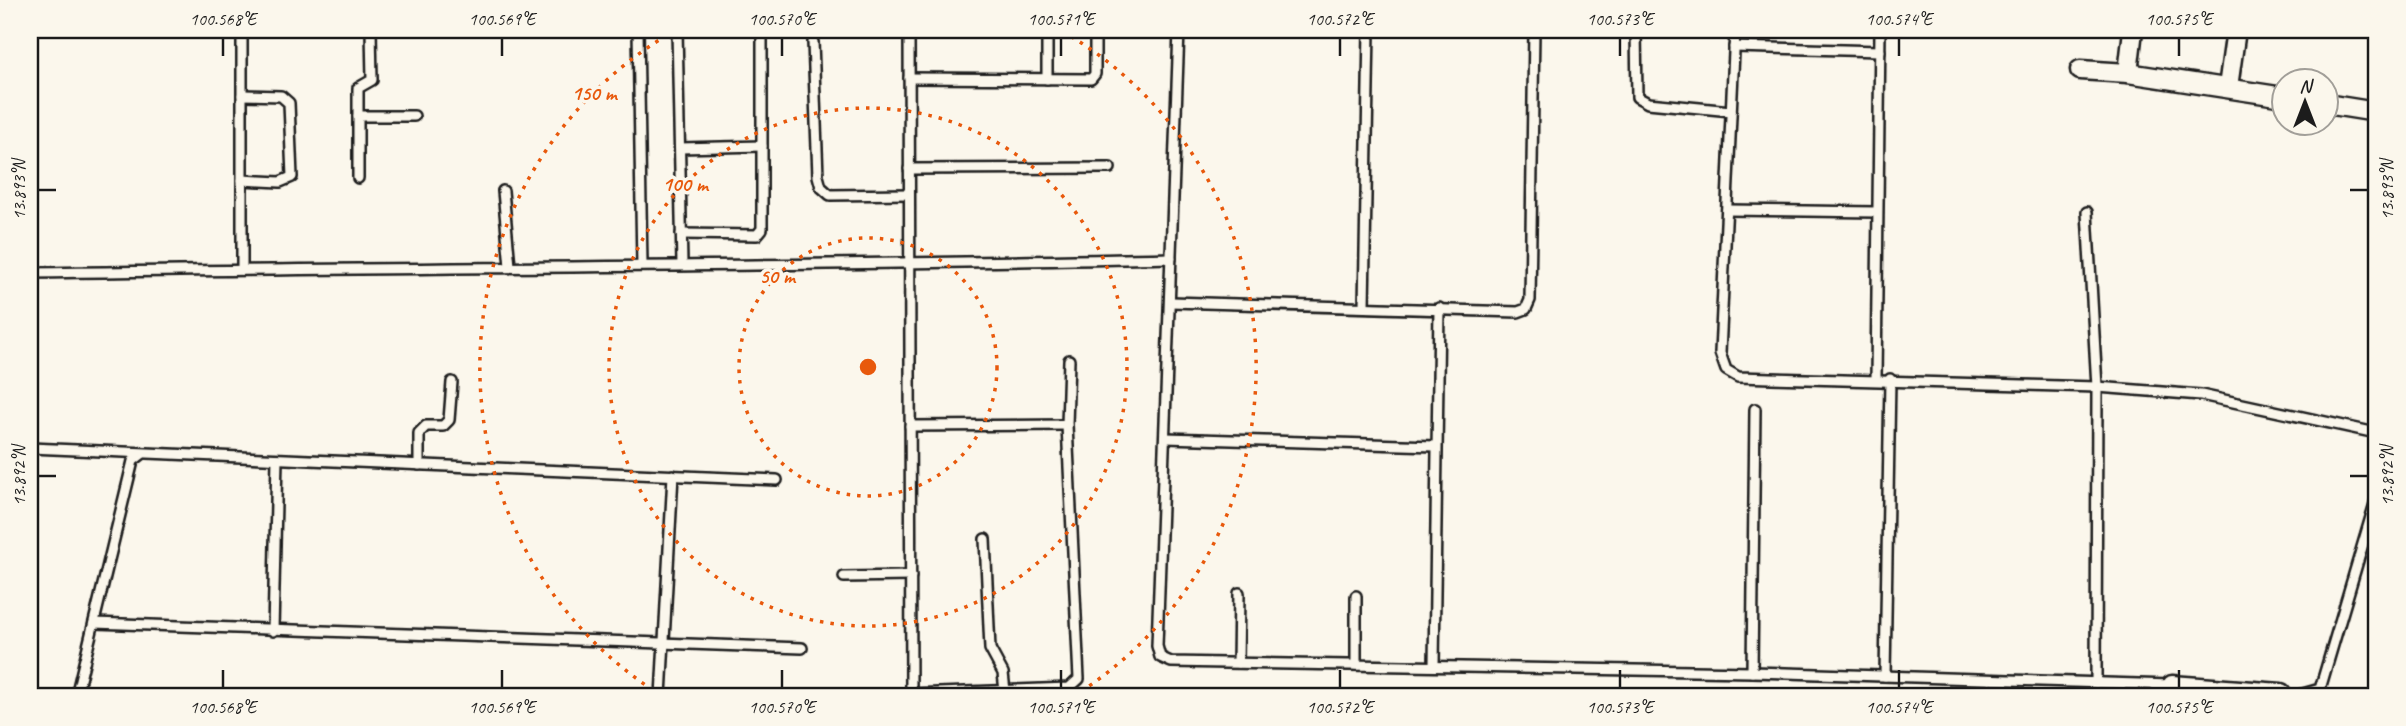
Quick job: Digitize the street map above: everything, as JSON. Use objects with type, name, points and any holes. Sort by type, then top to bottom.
[{"type":"street","points":[[2129,73],[2133,30]]},
{"type":"street","points":[[2228,87],[2235,30]]},
{"type":"street","points":[[2080,70],[2129,73],[2270,94]]},
{"type":"street","points":[[2340,106],[2376,112]]},
{"type":"street","points":[[2172,691],[2280,695]]},
{"type":"lane","points":[[243,30],[243,270]]},
{"type":"lane","points":[[358,178],[358,88],[372,80],[371,30]]},
{"type":"lane","points":[[638,30],[642,265]]},
{"type":"lane","points":[[677,30],[682,264]]},
{"type":"lane","points":[[681,234],[757,235],[762,229],[762,30]]},
{"type":"lane","points":[[909,30],[911,695],[1069,688],[1079,679],[1067,425],[1069,360]]},
{"type":"lane","points":[[1047,30],[1047,79]]},
{"type":"lane","points":[[909,78],[1091,79],[1095,74],[1095,30]]},
{"type":"lane","points":[[1179,30],[1158,651],[1160,657],[1171,662],[1752,672],[2096,683],[2172,691]]},
{"type":"lane","points":[[1364,306],[1369,30]]},
{"type":"lane","points":[[1171,302],[1518,312],[1526,309],[1530,300],[1534,30]]},
{"type":"lane","points":[[1636,30],[1637,97],[1648,103],[1731,111]]},
{"type":"lane","points":[[1735,30],[1720,353],[1726,370],[1738,377],[1890,379],[2097,387],[2201,396],[2376,433]]},
{"type":"lane","points":[[1876,379],[1880,30]]},
{"type":"lane","points":[[813,42],[818,176],[821,187],[830,195],[909,194]]},
{"type":"lane","points":[[1734,47],[1880,51]]},
{"type":"lane","points":[[243,95],[281,96],[289,103],[292,177],[281,182],[243,180]]},
{"type":"lane","points":[[358,116],[414,116]]},
{"type":"lane","points":[[680,148],[762,146]]},
{"type":"lane","points":[[909,169],[1110,168]]},
{"type":"lane","points":[[503,191],[510,267]]},
{"type":"lane","points":[[1727,209],[1876,212]]},
{"type":"lane","points":[[2087,212],[2097,387],[2096,683]]},
{"type":"lane","points":[[30,273],[682,264],[909,264],[1171,258]]},
{"type":"lane","points":[[1434,666],[1439,309]]},
{"type":"lane","points":[[1885,676],[1890,379]]},
{"type":"lane","points":[[419,465],[419,433],[426,426],[443,426],[449,420],[452,382]]},
{"type":"lane","points":[[1752,672],[1755,409]]},
{"type":"lane","points":[[910,426],[1067,425]]},
{"type":"lane","points":[[1166,438],[1435,446]]},
{"type":"lane","points":[[30,448],[776,480]]},
{"type":"lane","points":[[76,696],[133,461],[142,454]]},
{"type":"lane","points":[[274,631],[277,459]]},
{"type":"lane","points":[[661,696],[673,475]]},
{"type":"lane","points":[[2280,695],[2299,695],[2320,689],[2376,500]]},
{"type":"lane","points":[[985,539],[990,649],[1003,673],[1004,691]]},
{"type":"lane","points":[[2365,542],[2376,546]]},
{"type":"lane","points":[[844,577],[911,576]]},
{"type":"lane","points":[[1238,663],[1239,593]]},
{"type":"lane","points":[[1356,596],[1356,665]]},
{"type":"lane","points":[[94,623],[803,648]]}]
